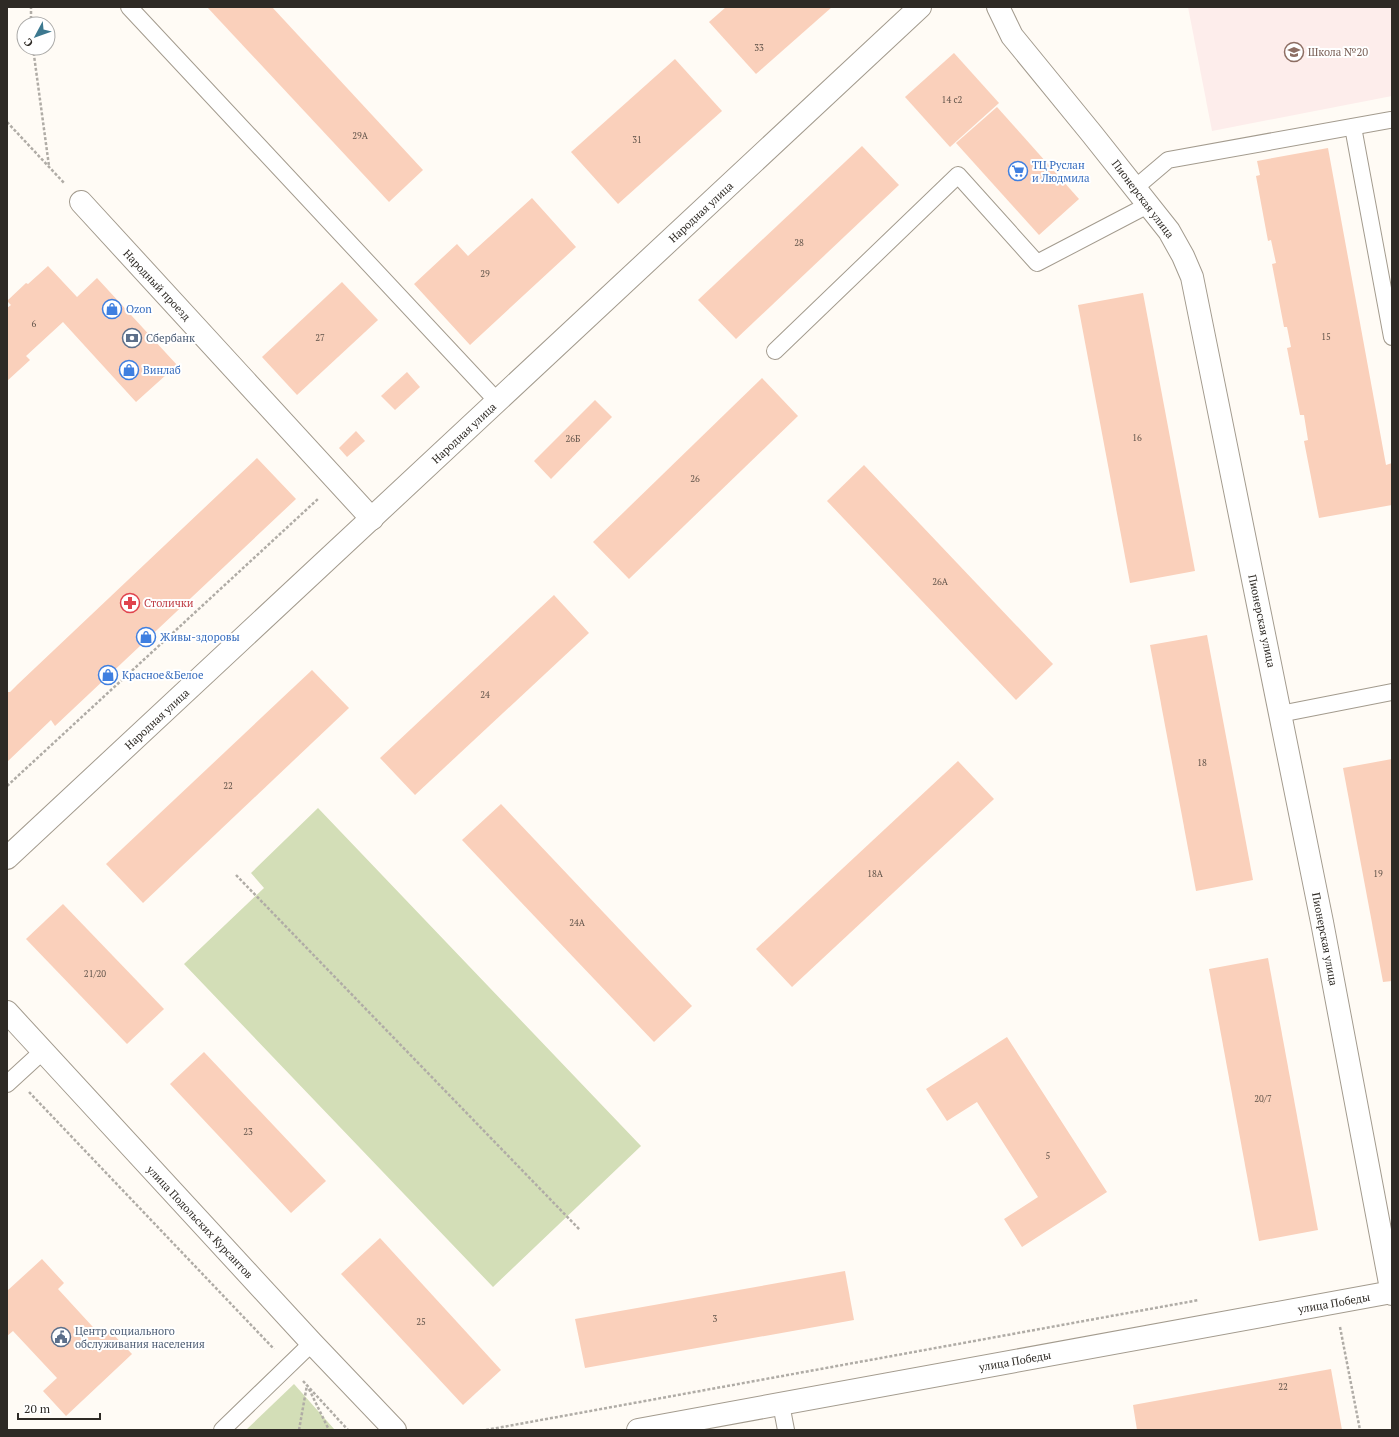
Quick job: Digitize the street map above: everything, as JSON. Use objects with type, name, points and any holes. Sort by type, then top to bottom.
[{"type":"street","name":"Народная улица","points":[[7,858],[498,402],[920,7]]},
{"type":"street","name":"Пионерская улица","points":[[998,7],[1012,36],[1169,231],[1183,256],[1192,277],[1322,922],[1392,1293]]},
{"type":"street","name":"Народный проезд","points":[[81,202],[372,519]]},
{"type":"street","name":"улица Подольских Курсантов","points":[[7,1012],[312,1343],[395,1430]]},
{"type":"street","name":"улица Победы","points":[[638,1430],[1392,1293]]},
{"type":"lane","points":[[129,7],[498,402]]},
{"type":"lane","points":[[775,351],[958,175],[1037,263],[1142,196],[1168,160],[1353,127],[1391,124]]},
{"type":"lane","points":[[1353,127],[1392,337]]},
{"type":"lane","points":[[1280,714],[1392,692]]},
{"type":"lane","points":[[11,1081],[43,1051]]},
{"type":"lane","points":[[222,1430],[312,1343]]},
{"type":"lane","points":[[781,1404],[786,1430]]},
{"type":"path","points":[[34,56],[48,166]]},
{"type":"path","points":[[7,122],[81,202]]},
{"type":"path","points":[[7,786],[337,481]]},
{"type":"path","points":[[236,875],[580,1230]]},
{"type":"path","points":[[11,1081],[289,1366],[348,1430]]},
{"type":"path","points":[[486,1430],[1205,1298]]},
{"type":"path","points":[[1336,1302],[1360,1430]]},
{"type":"path","points":[[299,1430],[307,1385]]},
{"type":"path","points":[[307,1385],[329,1430]]},
{"type":"shaded area","name":"Школа №20","points":[[1188,7],[1392,7],[1392,96],[1212,131]]},
{"type":"green space","points":[[318,808],[641,1146],[493,1287],[184,964],[264,888],[251,873]]},
{"type":"green space","points":[[294,1384],[335,1430],[246,1430]]},
{"type":"building","points":[[207,7],[272,7],[423,170],[389,202]]},
{"type":"building","points":[[726,7],[832,7],[756,74],[709,22]]},
{"type":"building","points":[[954,53],[999,103],[950,147],[905,97]]},
{"type":"building","points":[[675,59],[722,111],[618,204],[571,152]]},
{"type":"building","name":"ТЦ Руслан и Людмила","points":[[997,107],[1079,199],[1039,235],[956,143]]},
{"type":"building","points":[[862,146],[899,185],[736,339],[698,300]]},
{"type":"building","points":[[1328,148],[1386,465],[1392,463],[1392,505],[1319,518],[1304,441],[1308,440],[1304,415],[1300,415],[1287,348],[1291,347],[1287,327],[1284,327],[1272,264],[1276,263],[1271,240],[1268,241],[1256,176],[1260,175],[1257,161]]},
{"type":"building","points":[[532,198],[576,247],[470,345],[414,284],[457,244],[468,256]]},
{"type":"building","points":[[48,266],[77,297],[97,278],[177,365],[136,402],[63,322],[26,356],[30,360],[7,381],[7,308],[11,305],[7,301],[26,283],[28,284]]},
{"type":"building","points":[[342,282],[378,320],[297,395],[262,357]]},
{"type":"building","points":[[1143,293],[1195,571],[1130,583],[1078,305]]},
{"type":"building","points":[[407,372],[420,387],[395,410],[381,396]]},
{"type":"building","points":[[762,378],[798,416],[629,579],[593,542]]},
{"type":"building","points":[[595,400],[612,417],[551,479],[534,461]]},
{"type":"building","points":[[356,431],[365,441],[347,457],[339,448]]},
{"type":"building","points":[[257,458],[296,499],[55,726],[51,720],[7,762],[7,692],[10,692]]},
{"type":"building","points":[[864,465],[1053,664],[1016,700],[827,501]]},
{"type":"building","points":[[554,595],[589,633],[415,795],[380,758]]},
{"type":"building","points":[[1207,635],[1253,880],[1196,891],[1150,645]]},
{"type":"building","points":[[312,670],[349,708],[143,903],[106,864]]},
{"type":"building","points":[[1392,759],[1392,981],[1383,982],[1343,768]]},
{"type":"building","points":[[958,761],[994,799],[792,987],[756,949]]},
{"type":"building","points":[[501,804],[692,1006],[654,1042],[462,840]]},
{"type":"building","points":[[63,904],[164,1009],[127,1044],[26,939]]},
{"type":"building","points":[[1268,958],[1318,1230],[1259,1241],[1209,969]]},
{"type":"building","points":[[1007,1037],[1107,1192],[1022,1247],[1004,1219],[1038,1197],[977,1102],[947,1121],[926,1089]]},
{"type":"building","points":[[204,1052],[326,1181],[291,1213],[170,1084]]},
{"type":"building","points":[[380,1238],[501,1370],[463,1405],[341,1274]]},
{"type":"building","name":"Центр социального обслуживания населения","points":[[42,1259],[64,1283],[58,1289],[103,1338],[110,1331],[132,1354],[66,1416],[43,1391],[57,1378],[13,1331],[7,1336],[7,1291]]},
{"type":"building","points":[[845,1271],[854,1320],[585,1368],[575,1319]]},
{"type":"building","points":[[1331,1369],[1342,1430],[1137,1430],[1133,1405]]},
{"type":"place","name":"Школа №20","points":[[1294,52]]},
{"type":"place","name":"ТЦ Руслан и Людмила","points":[[1018,171]]},
{"type":"place","name":"Ozon","points":[[112,309]]},
{"type":"place","name":"Сбербанк","points":[[132,338]]},
{"type":"place","name":"Винлаб","points":[[129,370]]},
{"type":"place","name":"Столички","points":[[130,603]]},
{"type":"place","name":"Живы-здоровы","points":[[146,637]]},
{"type":"place","name":"Красное&Белое","points":[[108,675]]},
{"type":"place","name":"Центр социального обслуживания населения","points":[[61,1337]]}]
